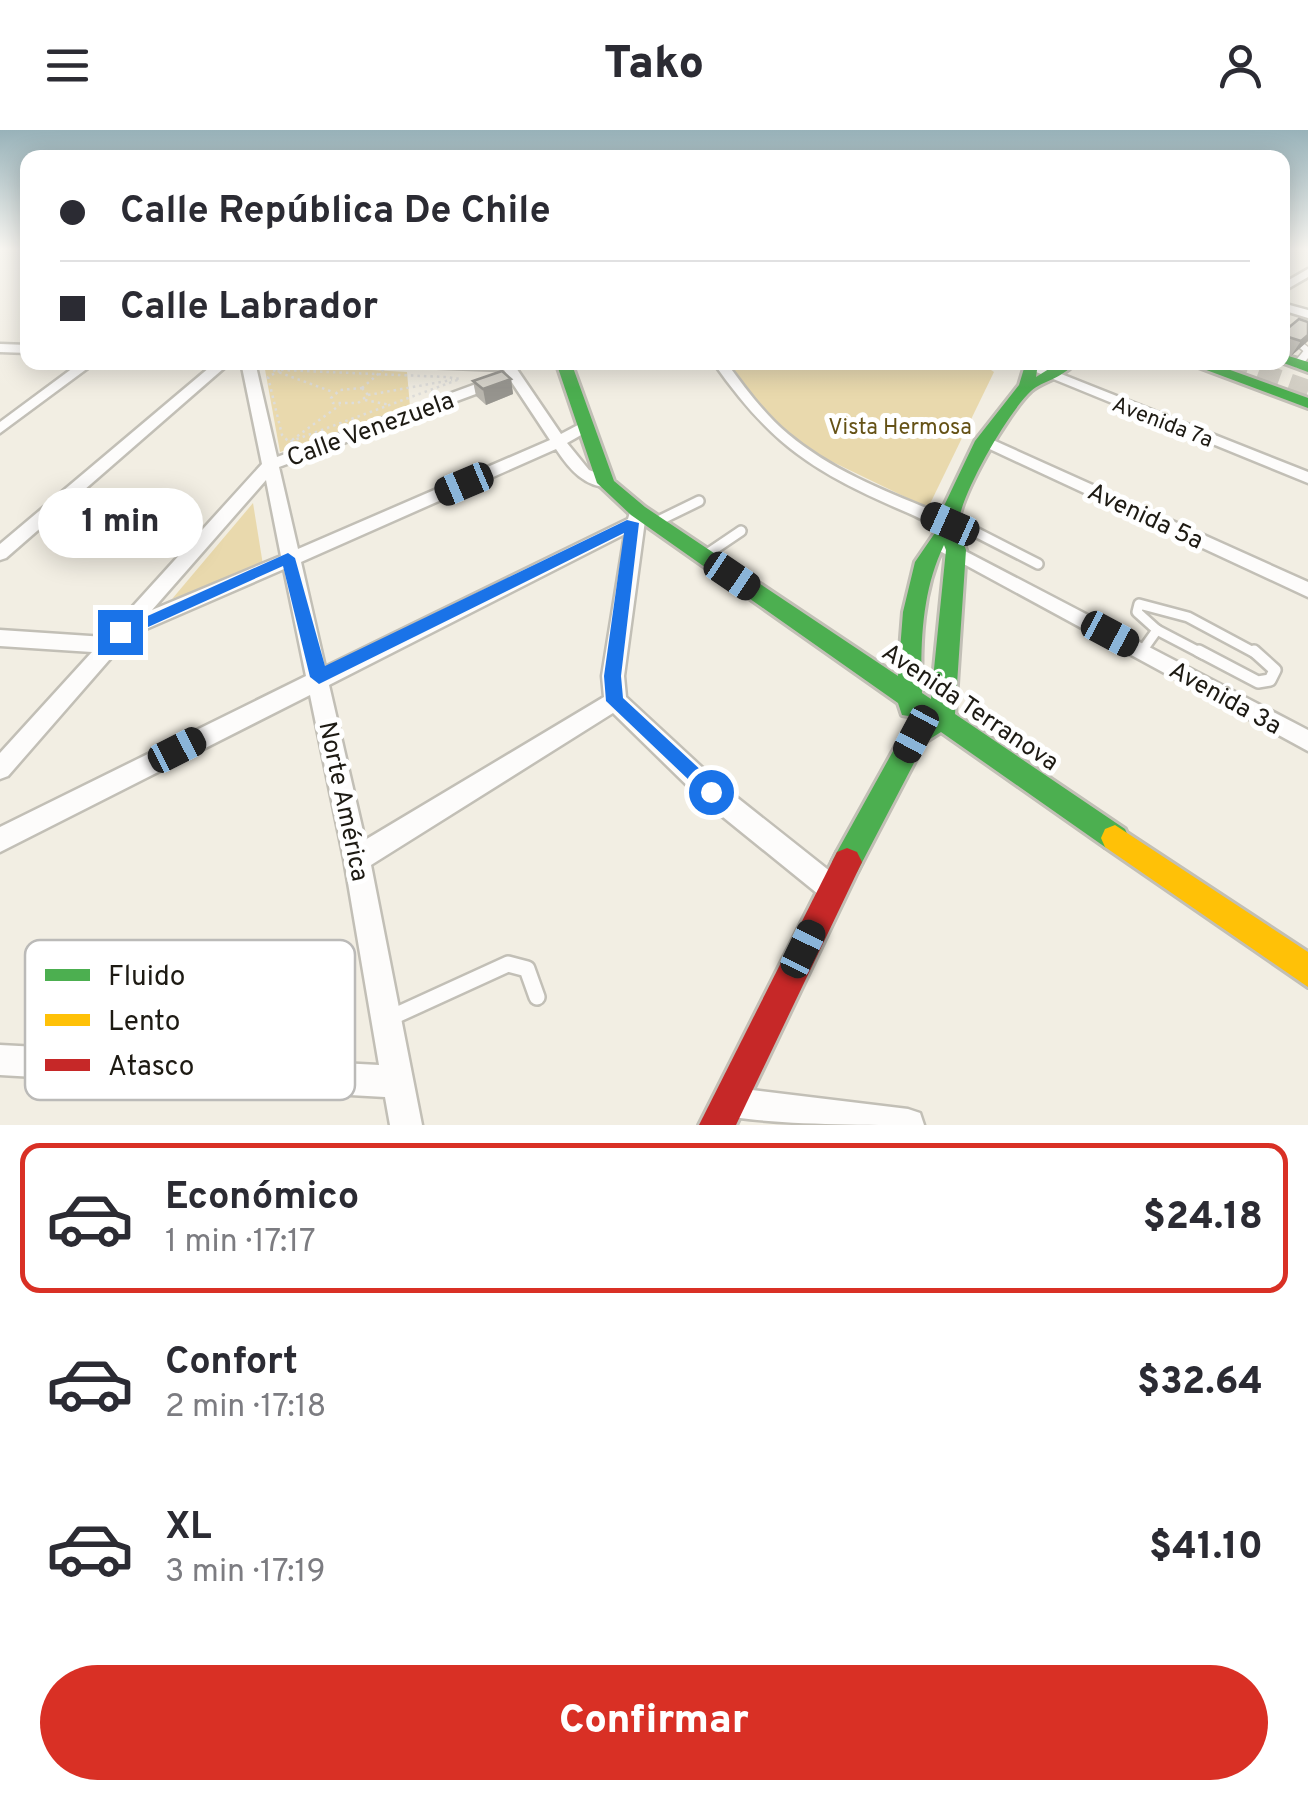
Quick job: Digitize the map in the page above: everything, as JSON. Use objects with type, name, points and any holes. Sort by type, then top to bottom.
[{"type":"street","points":[[0,429],[79,370]]},
{"type":"street","points":[[0,554],[216,370]]},
{"type":"street","name":"Norte América","points":[[257,370],[288,558],[319,677],[358,859],[406,1125]]},
{"type":"street","name":"Calle Venezuela","points":[[0,769],[269,461],[504,370]]},
{"type":"street","points":[[510,370],[583,473],[606,483]]},
{"type":"street","points":[[566,370],[583,428],[606,483]]},
{"type":"street","name":"Avenida 3a","points":[[725,370],[761,416],[786,440],[1142,651],[1308,742]]},
{"type":"street","points":[[916,734],[909,698],[924,563],[947,533],[984,441],[1039,370]]},
{"type":"street","name":"Avenida 7a","points":[[1039,370],[1308,478]]},
{"type":"street","points":[[1213,370],[1308,403]]},
{"type":"street","points":[[0,638],[115,639],[583,428]]},
{"type":"street","name":"Avenida 5a","points":[[984,441],[1308,590]]},
{"type":"street","name":"Avenida Terranova","points":[[606,483],[642,519],[703,556],[1308,971]]},
{"type":"street","points":[[0,840],[319,677],[642,519]]},
{"type":"street","points":[[642,519],[613,676],[615,701],[711,792],[832,888]]},
{"type":"street","points":[[908,1125],[723,1114],[832,888],[916,734],[942,719],[947,533]]},
{"type":"street","points":[[358,859],[615,701]]},
{"type":"street","points":[[0,1060],[25,1061]]},
{"type":"street","points":[[355,1080],[398,1082]]},
{"type":"lane","points":[[642,519],[699,501]]},
{"type":"lane","points":[[703,556],[741,531]]},
{"type":"lane","points":[[947,533],[1038,564]]},
{"type":"lane","points":[[1139,604],[1160,604],[1261,654],[1275,670],[1270,680],[1258,682],[1157,630],[1137,612],[1139,604]]},
{"type":"lane","points":[[1142,651],[1157,630]]},
{"type":"lane","points":[[386,1019],[508,964],[528,969],[537,996]]},
{"type":"path","points":[[273,370],[335,393],[362,388],[383,370]]},
{"type":"path","points":[[290,442],[282,435],[268,377],[276,371],[460,379]]},
{"type":"path","points":[[290,442],[460,379]]},
{"type":"path","points":[[269,461],[340,405],[358,404],[368,394],[460,379]]},
{"type":"path","points":[[362,388],[368,394]]},
{"type":"path","points":[[335,393],[331,398],[340,405]]},
{"type":"green space","points":[[265,370],[407,372],[410,407],[280,452]]},
{"type":"green space","name":"Vista Hermosa","points":[[733,370],[994,372],[928,508],[810,451],[764,411]]},
{"type":"green space","points":[[253,503],[263,565],[172,599]]},
{"type":"building","points":[[1299,319],[1308,322],[1308,335],[1301,341],[1290,338],[1290,326]]},
{"type":"building","points":[[502,371],[511,379],[483,389],[473,381]]},
{"type":"tunnel","points":[[1249,370],[1308,391]]},
{"type":"traffic: fast","points":[[1290,361],[1308,367]]},
{"type":"traffic: fast","points":[[566,370],[606,483],[638,511],[1115,838]]},
{"type":"traffic: fast","points":[[847,862],[916,734],[942,719],[956,550],[948,529],[953,508],[984,441],[1027,386],[1030,370]]},
{"type":"traffic: fast","points":[[1027,386],[1060,370]]},
{"type":"traffic: fast","points":[[1215,370],[1308,403]]},
{"type":"traffic: fast","points":[[911,708],[911,639],[919,586],[935,542],[948,529]]},
{"type":"traffic: slow","points":[[1115,838],[1308,971]]},
{"type":"traffic: jam","points":[[717,1125],[847,862]]},
{"type":"route","points":[[120,632],[288,558],[319,677],[632,523],[613,676],[615,701],[711,792]]}]
